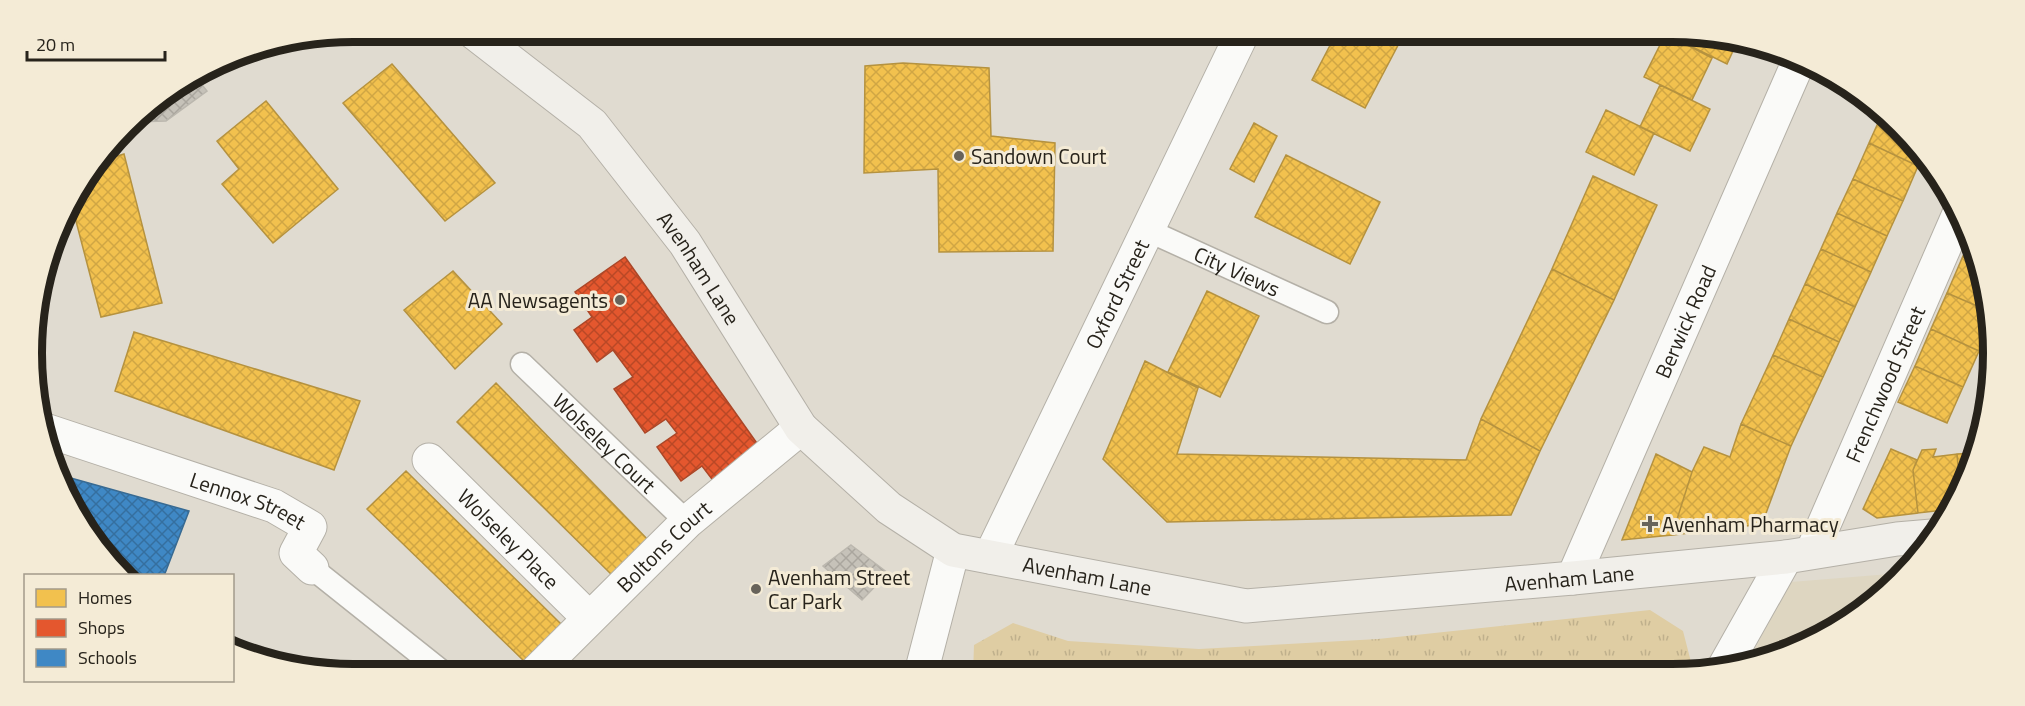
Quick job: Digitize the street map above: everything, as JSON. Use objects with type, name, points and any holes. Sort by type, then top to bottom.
[{"type":"street","name":"Avenham Lane","points":[[486,42],[592,124],[685,243],[801,428],[889,507],[954,550],[1246,606],[1573,578],[1799,555],[1923,537]]},
{"type":"street","name":"Oxford Street","points":[[990,557],[1238,42]]},
{"type":"street","name":"Berwick Road","points":[[1573,578],[1796,68]]},
{"type":"street","name":"Frenchwood Street","points":[[1730,658],[1799,555],[1955,223]]},
{"type":"street","name":"Boltons Court","points":[[544,664],[687,522],[801,428]]},
{"type":"street","name":"Lennox Street","points":[[53,433],[274,506],[310,527],[296,553],[312,568]]},
{"type":"street","name":"Wolseley Place","points":[[429,460],[589,618]]},
{"type":"street","points":[[923,664],[954,550]]},
{"type":"lane","name":"City Views","points":[[1147,230],[1327,312]]},
{"type":"lane","name":"Wolseley Court","points":[[522,364],[687,522]]},
{"type":"lane","name":"Lennox Street","points":[[312,568],[432,664]]},
{"type":"shaded area","points":[[1891,574],[1861,600],[1828,622],[1791,640],[1752,653],[1791,582]]},
{"type":"green space","points":[[1650,610],[1683,631],[1691,662],[1672,664],[973,664],[974,645],[1013,623],[1068,641],[1199,649],[1378,639]]},
{"type":"building: Homes","points":[[1332,42],[1400,42],[1365,108],[1312,80]]},
{"type":"building: Homes","points":[[1662,42],[1683,43],[1712,58],[1692,100],[1644,77]]},
{"type":"building: Homes","points":[[1683,43],[1734,48],[1727,64]]},
{"type":"building: Homes","name":"Sandown Court","points":[[903,63],[989,68],[991,136],[1055,143],[1053,251],[939,252],[938,169],[864,173],[865,66]]},
{"type":"building: Homes","points":[[392,64],[495,183],[445,221],[343,103]]},
{"type":"building: Homes","points":[[1660,85],[1710,109],[1690,151],[1640,127]]},
{"type":"building: Homes","points":[[266,101],[338,189],[273,243],[222,184],[239,169],[217,141]]},
{"type":"building: Homes","points":[[1606,110],[1654,133],[1634,175],[1586,152]]},
{"type":"building: Homes","points":[[1879,121],[1919,164],[1918,166],[1869,143]]},
{"type":"building: Homes","points":[[1254,123],[1277,136],[1254,182],[1230,169]]},
{"type":"building: Homes","points":[[1869,143],[1918,166],[1903,201],[1853,179]]},
{"type":"building: Homes","points":[[124,154],[162,303],[101,317],[74,215],[94,180],[111,158]]},
{"type":"building: Homes","points":[[1286,155],[1380,202],[1350,264],[1255,217]]},
{"type":"building: Homes","points":[[1593,176],[1657,205],[1614,300],[1552,269]]},
{"type":"building: Homes","points":[[1853,179],[1903,201],[1887,236],[1837,213]]},
{"type":"building: Homes","points":[[1837,213],[1887,236],[1871,272],[1821,249]]},
{"type":"building: Homes","points":[[1821,249],[1871,272],[1855,307],[1805,284]]},
{"type":"building: Homes","points":[[1963,256],[1968,258],[1979,307],[1947,293]]},
{"type":"building: Homes","points":[[1552,269],[1614,300],[1540,451],[1481,419]]},
{"type":"building: Homes","points":[[453,271],[502,324],[455,369],[404,310]]},
{"type":"building: Homes","points":[[1805,284],[1855,307],[1839,342],[1789,319]]},
{"type":"building: Homes","points":[[1207,291],[1259,316],[1220,397],[1168,372]]},
{"type":"building: Homes","points":[[1947,293],[1979,307],[1983,343],[1979,351],[1931,329]]},
{"type":"building: Homes","points":[[1789,319],[1839,342],[1823,377],[1773,355]]},
{"type":"building: Homes","points":[[1931,329],[1979,351],[1963,387],[1915,366]]},
{"type":"building: Homes","points":[[134,332],[360,401],[334,470],[115,391]]},
{"type":"building: Homes","points":[[1773,355],[1823,377],[1791,446],[1741,424]]},
{"type":"building: Homes","points":[[1145,361],[1198,388],[1177,454],[1466,460],[1481,419],[1540,451],[1511,515],[1167,522],[1103,459]]},
{"type":"building: Homes","points":[[1915,366],[1963,387],[1947,423],[1898,402]]},
{"type":"building: Homes","points":[[496,383],[652,544],[616,579],[457,422]]},
{"type":"building: Homes","points":[[1741,424],[1791,446],[1762,524],[1672,535],[1692,472],[1704,447],[1730,457]]},
{"type":"building: Homes","points":[[1891,449],[1917,460],[1913,470],[1918,513],[1877,518],[1863,509]]},
{"type":"building: Homes","points":[[1936,449],[1933,457],[1957,454],[1959,473],[1940,511],[1918,513],[1913,470],[1922,450]]},
{"type":"building: Homes","points":[[1656,454],[1692,472],[1672,535],[1622,540]]},
{"type":"building: Homes","points":[[1957,454],[1966,454],[1959,473]]},
{"type":"building: Homes","points":[[406,471],[567,630],[525,662],[367,509]]},
{"type":"building: Shops","points":[[625,257],[761,449],[718,487],[702,466],[681,481],[657,447],[677,433],[666,419],[645,433],[614,389],[633,377],[613,350],[597,362],[574,330],[592,317],[575,292]]},
{"type":"building: Schools","points":[[68,477],[189,511],[165,574],[134,574],[94,526]]},
{"type":"building: Other","points":[[200,82],[207,91],[166,121],[145,122],[180,94]]},
{"type":"building: Other","points":[[851,545],[888,573],[862,600],[823,566]]},
{"type":"place","name":"Sandown Court","points":[[959,156]]},
{"type":"place","name":"AA Newsagents","points":[[620,300]]},
{"type":"place","name":"Avenham Pharmacy","points":[[1650,524]]},
{"type":"place","name":"Avenham Street Car Park","points":[[756,589]]}]
